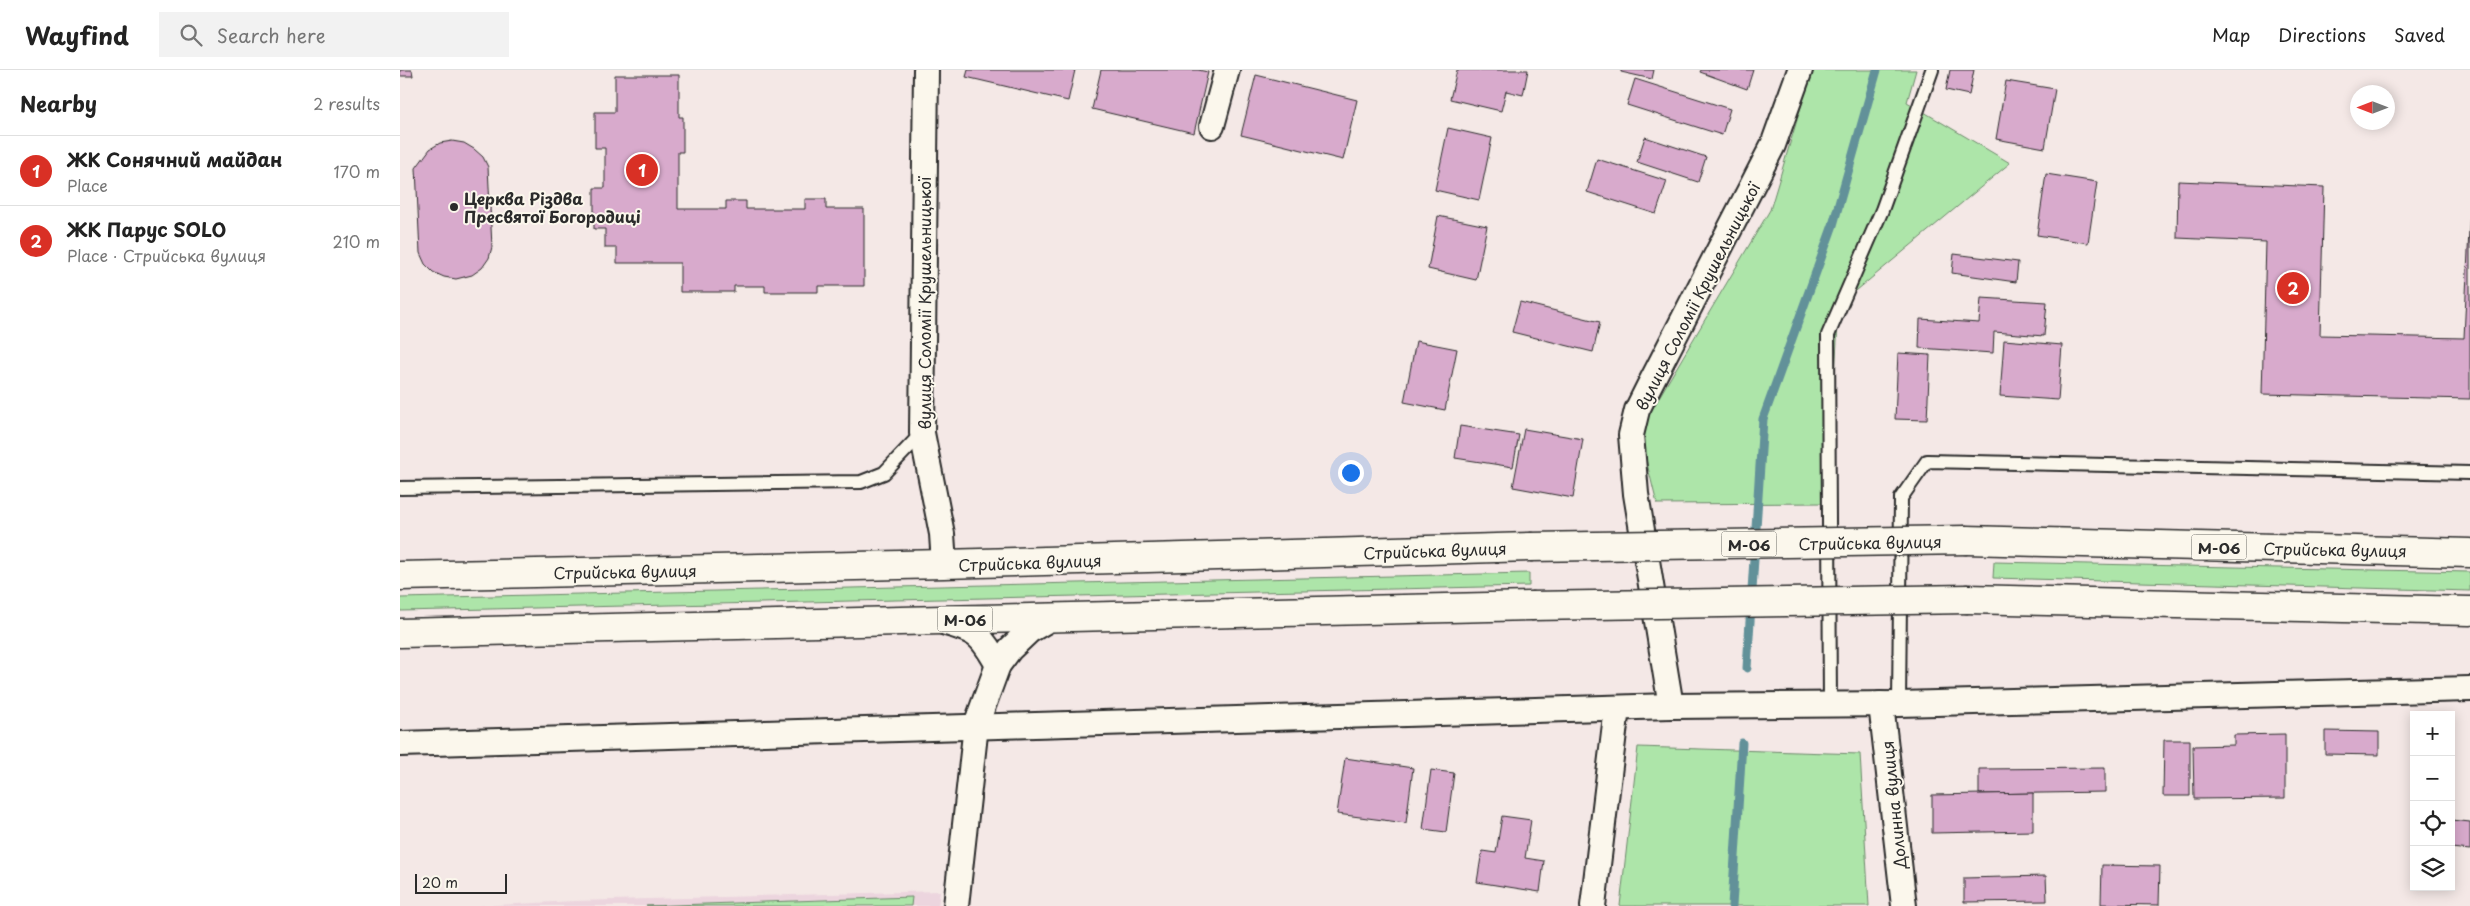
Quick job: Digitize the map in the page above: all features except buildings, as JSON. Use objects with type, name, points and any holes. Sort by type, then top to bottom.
[{"type":"highway","name":"Стрийська вулиця","points":[[400,576],[944,564],[1530,547],[1968,540],[2470,553]]},
{"type":"highway","name":"М-06","points":[[400,633],[1531,606],[1968,599],[2470,611]]},
{"type":"street","name":"вулиця Соломії Крушельницької","points":[[926,70],[922,432],[942,534],[944,564]]},
{"type":"street","points":[[1212,126],[1227,70]]},
{"type":"street","name":"вулиця Соломії Крушельницької","points":[[1671,706],[1636,494],[1631,435],[1637,410],[1774,145],[1800,70]]},
{"type":"street","points":[[956,906],[976,725],[998,665],[1010,649],[1029,632],[1053,617]]},
{"type":"street","points":[[932,620],[973,630],[989,648],[998,665]]},
{"type":"street","points":[[400,744],[976,725],[1671,706],[1890,704],[2470,689]]},
{"type":"street","name":"Долинна вулиця","points":[[1890,704],[1904,906]]},
{"type":"street","points":[[1593,906],[1617,708]]},
{"type":"lane","points":[[1830,705],[1828,335],[1882,210],[1932,70]]},
{"type":"lane","points":[[400,488],[862,482],[884,473],[922,432]]},
{"type":"lane","points":[[1890,704],[1901,498],[1927,461],[2470,473]]},
{"type":"shaded area","points":[[940,891],[938,906],[479,906],[574,901]]},
{"type":"green space","points":[[1812,70],[1916,70],[1907,102],[2010,163],[1839,305],[1828,503],[1657,504],[1639,431],[1770,210]]},
{"type":"green space","points":[[1994,562],[2470,572],[2470,591],[1993,578]]},
{"type":"green space","points":[[1529,573],[1529,586],[400,611],[400,598]]},
{"type":"green space","points":[[1638,747],[1860,754],[1869,906],[1620,906]]},
{"type":"green space","points":[[912,897],[911,906],[646,906]]},
{"type":"waterway","points":[[1747,668],[1763,419],[1833,225],[1877,70]]},
{"type":"waterway","points":[[1732,906],[1742,743]]},
{"type":"place","name":"ЖК Сонячний майдан","points":[[642,170]]},
{"type":"place","name":"Церква Різдва Пресвятої Богородиці","points":[[454,207]]},
{"type":"place","name":"ЖК Парус SOLO","points":[[2293,288]]}]
